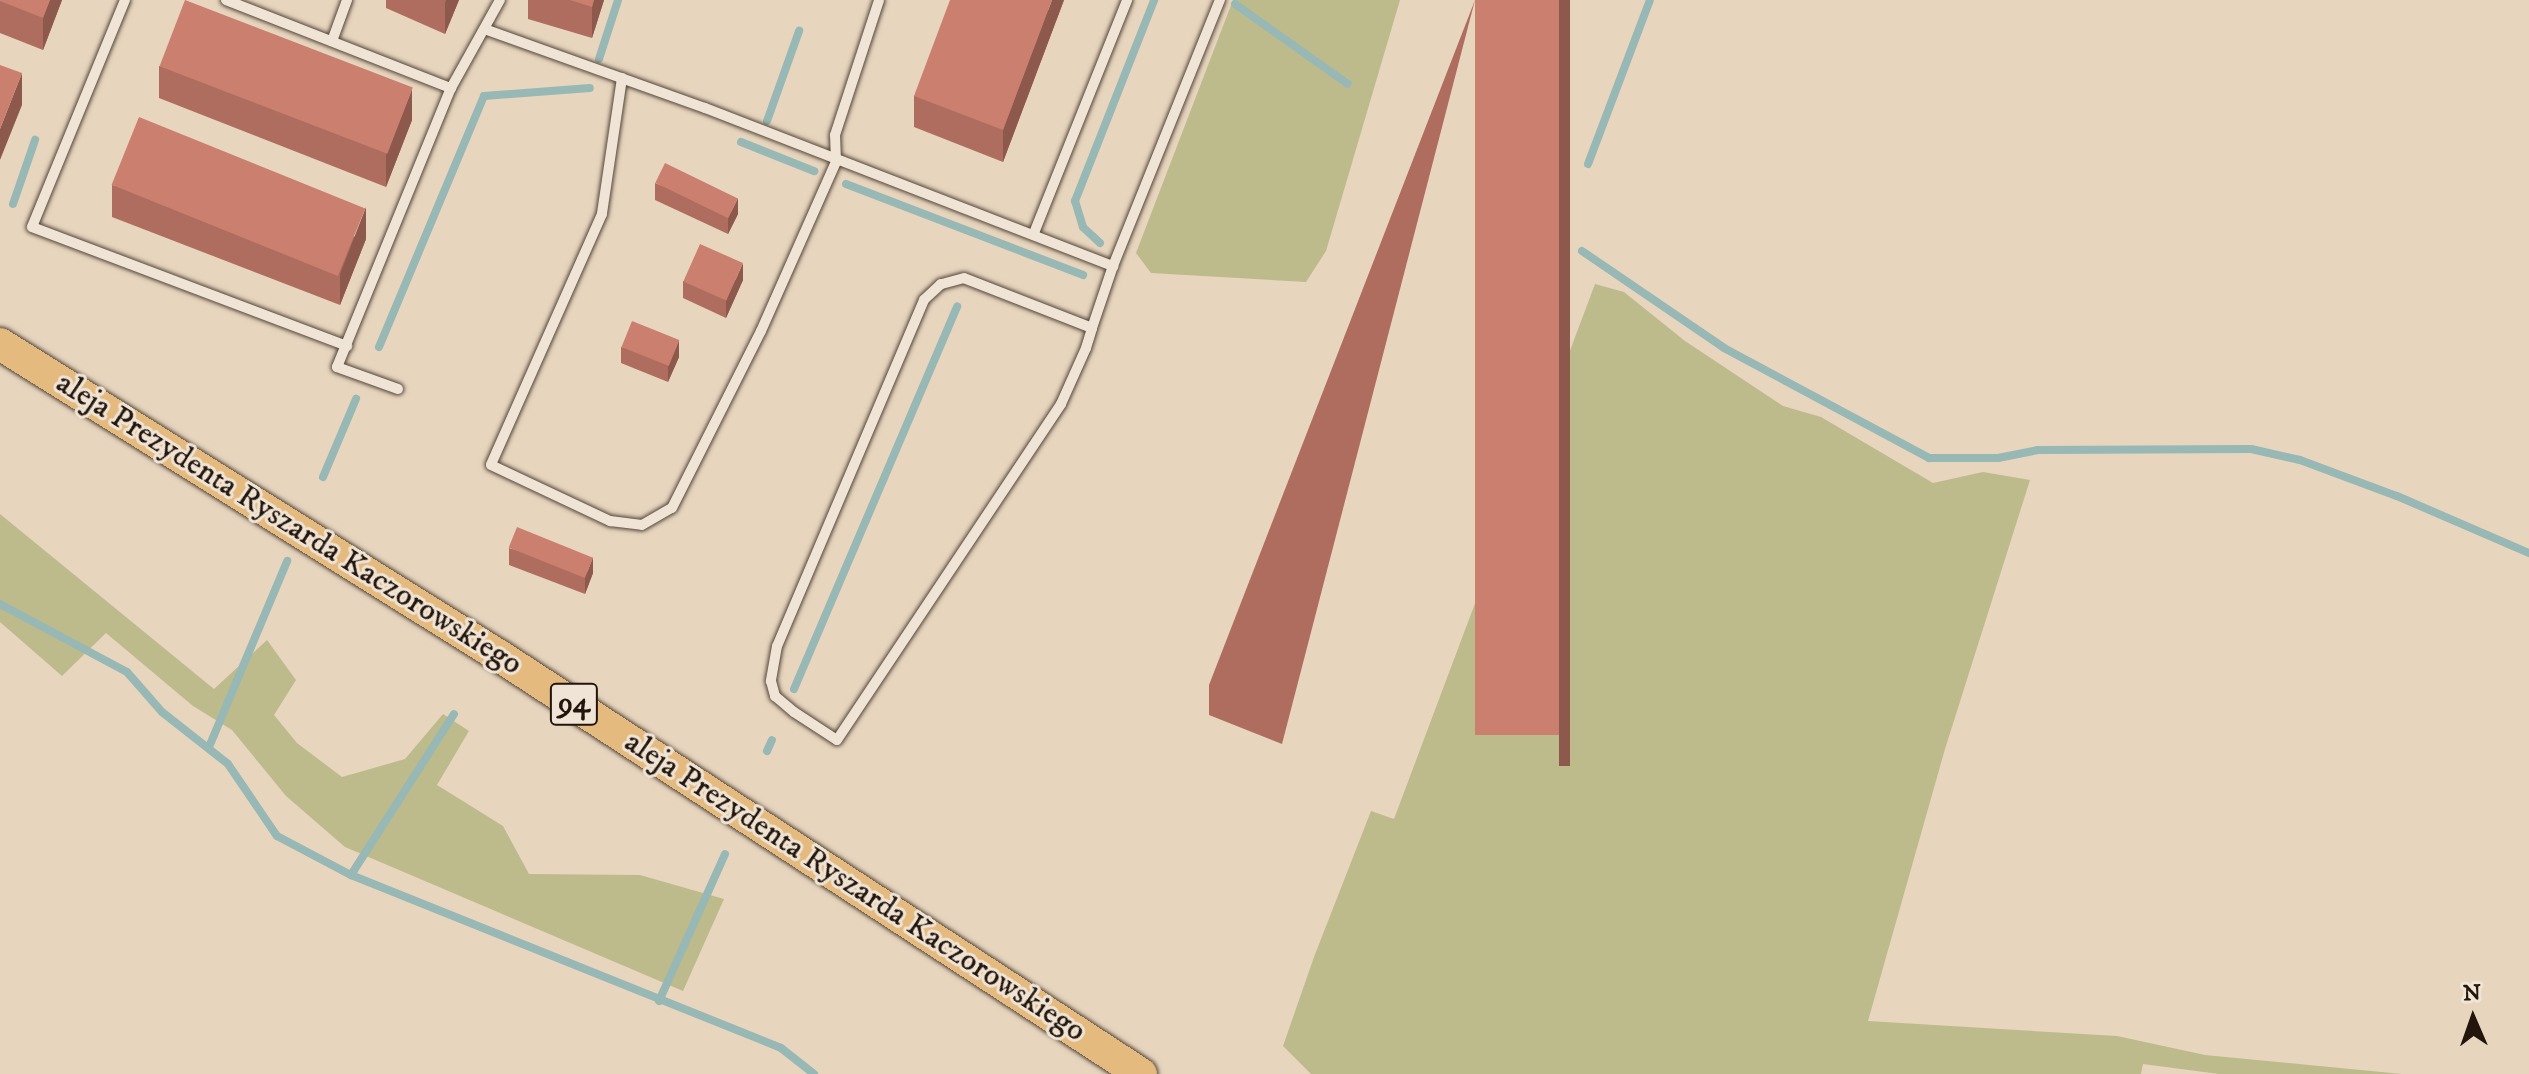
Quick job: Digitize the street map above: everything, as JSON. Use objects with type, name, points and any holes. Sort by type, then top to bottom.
[{"type":"main road","name":"aleja Prezydenta Ryszarda Kaczorowskiego","points":[[0,344],[501,657],[1141,1074]]},
{"type":"lane","points":[[125,0],[32,227],[347,346]]},
{"type":"lane","points":[[226,0],[451,88]]},
{"type":"lane","points":[[332,41],[347,0]]},
{"type":"lane","points":[[398,389],[337,367],[451,88],[487,30],[500,0]]},
{"type":"lane","points":[[622,78],[602,214],[491,465],[610,521],[642,525],[672,508],[761,331],[836,162],[835,135],[879,0]]},
{"type":"lane","points":[[1034,233],[1127,0]]},
{"type":"lane","points":[[1092,328],[964,278],[941,284],[924,300],[777,646],[771,681],[775,696],[794,712],[837,740],[1061,404],[1092,328],[1113,266],[1220,0]]},
{"type":"lane","points":[[487,30],[1034,233],[1113,266]]},
{"type":"shaded area","points":[[1233,0],[1400,0],[1326,251],[1306,282],[1151,273],[1136,253]]},
{"type":"shaded area","points":[[1595,284],[1624,292],[1685,341],[1783,406],[1821,417],[1933,483],[1983,472],[2030,480],[1945,749],[1868,1021],[2117,1036],[2205,1055],[2402,1074],[2219,1074],[2143,1064],[2141,1074],[1311,1074],[1283,1046],[1314,957],[1371,811],[1394,819]]},
{"type":"shaded area","points":[[0,514],[214,689],[267,640],[296,680],[274,715],[297,743],[342,777],[405,759],[443,714],[469,731],[437,785],[503,826],[529,874],[640,875],[724,899],[683,991],[345,847],[286,796],[232,730],[193,706],[106,633],[62,676],[0,622]]},
{"type":"building","points":[[0,0],[50,0],[43,18]]},
{"type":"building","points":[[185,0],[413,87],[387,154],[160,66]]},
{"type":"building","points":[[570,0],[594,0],[592,7]]},
{"type":"building","points":[[950,0],[1052,0],[1003,130],[914,96]]},
{"type":"building","points":[[1475,0],[1559,0],[1559,735],[1475,735]]},
{"type":"building","points":[[0,65],[22,73],[0,129]]},
{"type":"building","points":[[139,117],[365,208],[338,276],[112,185]]},
{"type":"building","points":[[665,163],[738,199],[728,218],[655,183]]},
{"type":"building","points":[[700,244],[743,263],[726,301],[683,281]]},
{"type":"building","points":[[632,321],[679,340],[669,366],[622,347]]},
{"type":"building","points":[[517,527],[593,558],[585,578],[509,547]]},
{"type":"waterway","points":[[599,59],[618,0]]},
{"type":"waterway","points":[[1100,243],[1083,227],[1075,201],[1154,0]]},
{"type":"waterway","points":[[1588,164],[1650,0]]},
{"type":"waterway","points":[[1235,4],[1348,84]]},
{"type":"waterway","points":[[767,121],[799,31]]},
{"type":"waterway","points":[[379,347],[484,96],[590,88]]},
{"type":"waterway","points":[[13,204],[35,140]]},
{"type":"waterway","points":[[741,142],[814,171]]},
{"type":"waterway","points":[[846,184],[1083,275]]},
{"type":"waterway","points":[[1582,251],[1724,348],[1929,458],[1998,458],[2038,450],[2251,449],[2300,460],[2397,496],[2529,553]]},
{"type":"waterway","points":[[794,689],[957,306]]},
{"type":"waterway","points":[[323,477],[356,399]]},
{"type":"waterway","points":[[209,747],[287,561]]},
{"type":"waterway","points":[[0,604],[127,672],[162,712],[228,764],[277,836],[351,875],[781,1048],[814,1074]]},
{"type":"waterway","points":[[351,875],[454,714]]},
{"type":"waterway","points":[[767,751],[772,740]]},
{"type":"waterway","points":[[659,1001],[725,854]]}]
